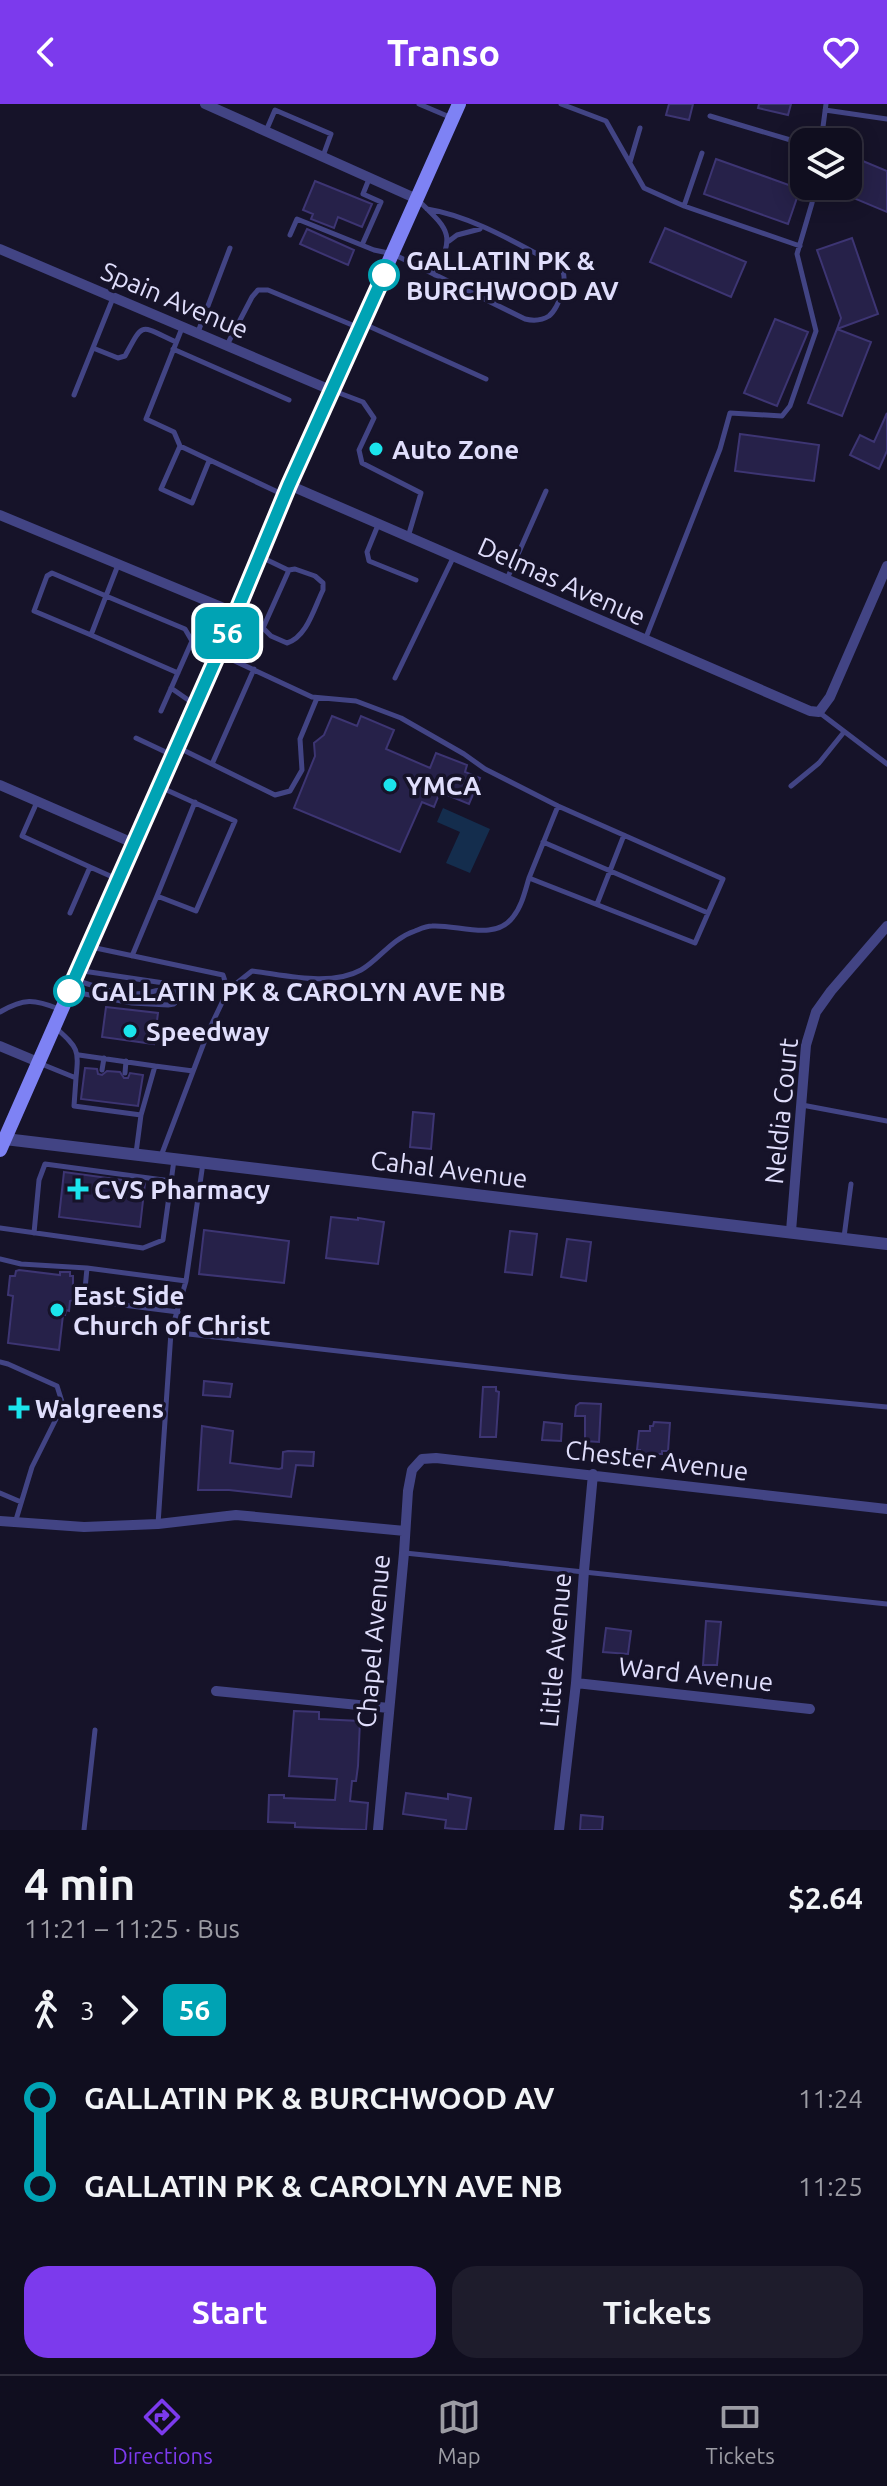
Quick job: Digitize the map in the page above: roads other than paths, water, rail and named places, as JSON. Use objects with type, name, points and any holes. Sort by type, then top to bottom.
[{"type":"main road","points":[[2,1142],[393,254],[422,204],[459,104]]},
{"type":"street","points":[[205,104],[422,204]]},
{"type":"street","name":"Spain Avenue","points":[[0,249],[333,391]]},
{"type":"street","name":"Delmas Avenue","points":[[288,490],[378,524],[645,641],[810,711],[819,712]]},
{"type":"street","points":[[0,515],[236,613]]},
{"type":"street","points":[[819,712],[830,697],[887,566]]},
{"type":"street","points":[[0,785],[133,843]]},
{"type":"street","name":"Neldia Court","points":[[791,1231],[806,1045],[816,1012],[887,926]]},
{"type":"street","points":[[0,1046],[38,1062]]},
{"type":"street","name":"Cahal Avenue","points":[[2,1142],[136,1154],[887,1244]]},
{"type":"street","name":"Chester Avenue","points":[[422,1459],[593,1474],[887,1507]]},
{"type":"street","name":"Chapel Avenue","points":[[378,1830],[408,1491],[412,1470],[422,1459]]},
{"type":"street","name":"Little Avenue","points":[[559,1830],[576,1683],[593,1474]]},
{"type":"street","points":[[0,1521],[84,1527],[158,1524],[236,1515],[405,1531]]},
{"type":"street","name":"Ward Avenue","points":[[576,1683],[810,1709]]},
{"type":"street","points":[[216,1691],[389,1708]]},
{"type":"lane","points":[[419,104],[453,118]]},
{"type":"lane","points":[[561,104],[606,121],[644,188],[684,206],[800,246]]},
{"type":"lane","points":[[823,128],[825,107],[887,119]]},
{"type":"lane","points":[[266,131],[275,110],[331,134],[323,157]]},
{"type":"lane","points":[[710,116],[790,140]]},
{"type":"lane","points":[[629,163],[640,128]]},
{"type":"lane","points":[[684,206],[702,153]]},
{"type":"lane","points":[[362,245],[381,202],[363,194],[370,178]]},
{"type":"lane","points":[[645,641],[720,449],[730,413],[782,416],[790,406],[816,331],[797,254],[813,200]]},
{"type":"lane","points":[[290,235],[297,219],[393,254],[525,319],[541,320],[552,314],[565,284],[565,275],[559,265],[483,228],[422,204]]},
{"type":"lane","points":[[422,204],[444,226],[448,242]]},
{"type":"lane","points":[[435,275],[448,242],[457,235],[483,228]]},
{"type":"lane","points":[[197,333],[230,248]]},
{"type":"lane","points":[[227,346],[252,297],[258,290],[268,290],[486,379]]},
{"type":"lane","points":[[74,395],[114,297]]},
{"type":"lane","points":[[182,327],[146,419],[174,432],[180,446],[209,461],[288,490]]},
{"type":"lane","points":[[93,348],[118,358],[125,356],[136,333],[150,330],[175,346],[289,400]]},
{"type":"lane","points":[[333,391],[363,402],[374,418],[359,450],[362,463],[421,493],[408,537]]},
{"type":"lane","points":[[180,446],[161,489],[192,503],[209,461]]},
{"type":"lane","points":[[506,580],[546,491]]},
{"type":"lane","points":[[378,524],[367,552],[369,561],[416,580]]},
{"type":"lane","points":[[236,613],[287,643],[303,632],[323,590],[323,583],[315,576],[289,570],[260,557]]},
{"type":"lane","points":[[395,678],[453,557]]},
{"type":"lane","points":[[91,635],[118,565]]},
{"type":"lane","points":[[263,628],[289,570]]},
{"type":"lane","points":[[178,673],[33,609],[47,576],[52,573],[185,629],[192,641],[317,698],[356,701],[401,718],[485,769],[558,806],[723,879],[695,943],[529,878]]},
{"type":"lane","points":[[161,711],[192,641]]},
{"type":"lane","points":[[212,764],[254,669]]},
{"type":"lane","points":[[171,688],[195,704]]},
{"type":"lane","points":[[136,738],[212,764],[275,795],[290,791],[302,770],[300,739],[317,698]]},
{"type":"lane","points":[[819,712],[887,764]]},
{"type":"lane","points":[[791,786],[819,763],[844,732]]},
{"type":"lane","points":[[157,896],[196,911],[235,821],[159,786]]},
{"type":"lane","points":[[37,801],[22,836],[117,879]]},
{"type":"lane","points":[[132,956],[195,802]]},
{"type":"lane","points":[[160,1157],[208,1032],[228,990],[252,971],[315,978],[340,977],[362,970],[385,948],[410,932],[430,926],[490,931],[511,921],[558,806]]},
{"type":"lane","points":[[597,904],[624,835]]},
{"type":"lane","points":[[543,842],[708,913]]},
{"type":"lane","points":[[70,913],[90,867]]},
{"type":"lane","points":[[88,947],[223,975],[228,990]]},
{"type":"lane","points":[[73,980],[164,983],[177,991],[178,999],[168,1005],[132,1003],[73,980]]},
{"type":"lane","points":[[73,980],[125,994],[171,989]]},
{"type":"lane","points":[[0,1012],[24,1001],[37,1000],[61,1010]]},
{"type":"lane","points":[[54,1025],[71,1041],[79,1055],[74,1106],[98,1105],[141,1115]]},
{"type":"lane","points":[[79,1055],[193,1071]]},
{"type":"lane","points":[[102,1070],[104,1058]]},
{"type":"lane","points":[[125,1073],[126,1061]]},
{"type":"lane","points":[[38,1062],[76,1078]]},
{"type":"lane","points":[[136,1154],[141,1115],[155,1066]]},
{"type":"lane","points":[[119,1112],[120,1104]]},
{"type":"lane","points":[[801,1105],[887,1121]]},
{"type":"lane","points":[[0,1228],[143,1248],[163,1240],[174,1159]]},
{"type":"lane","points":[[158,1524],[171,1332],[186,1281],[203,1162]]},
{"type":"lane","points":[[34,1233],[39,1180],[45,1164],[171,1181]]},
{"type":"lane","points":[[844,1238],[851,1184]]},
{"type":"lane","points":[[0,1259],[21,1264],[87,1268],[186,1281]]},
{"type":"lane","points":[[87,1268],[84,1300],[178,1312]]},
{"type":"lane","points":[[171,1332],[568,1377],[887,1407]]},
{"type":"lane","points":[[0,1362],[57,1386],[63,1405],[32,1467],[15,1524]]},
{"type":"lane","points":[[0,1493],[21,1502]]},
{"type":"lane","points":[[404,1553],[887,1604]]},
{"type":"lane","points":[[84,1830],[95,1730]]},
{"type":"water","points":[[443,808],[490,829],[470,873],[446,863],[460,832],[437,822]]},
{"type":"place","name":"GALLATIN PK & BURCHWOOD AV","points":[[384,275]]},
{"type":"place","name":"Auto Zone","points":[[376,449]]},
{"type":"place","name":"YMCA","points":[[390,785]]},
{"type":"place","name":"GALLATIN PK & CAROLYN AVE NB","points":[[69,991]]},
{"type":"place","name":"Speedway","points":[[130,1031]]},
{"type":"place","name":"CVS Pharmacy","points":[[78,1189]]},
{"type":"place","name":"East Side Church of Christ","points":[[57,1310]]},
{"type":"place","name":"Walgreens","points":[[19,1408]]}]
